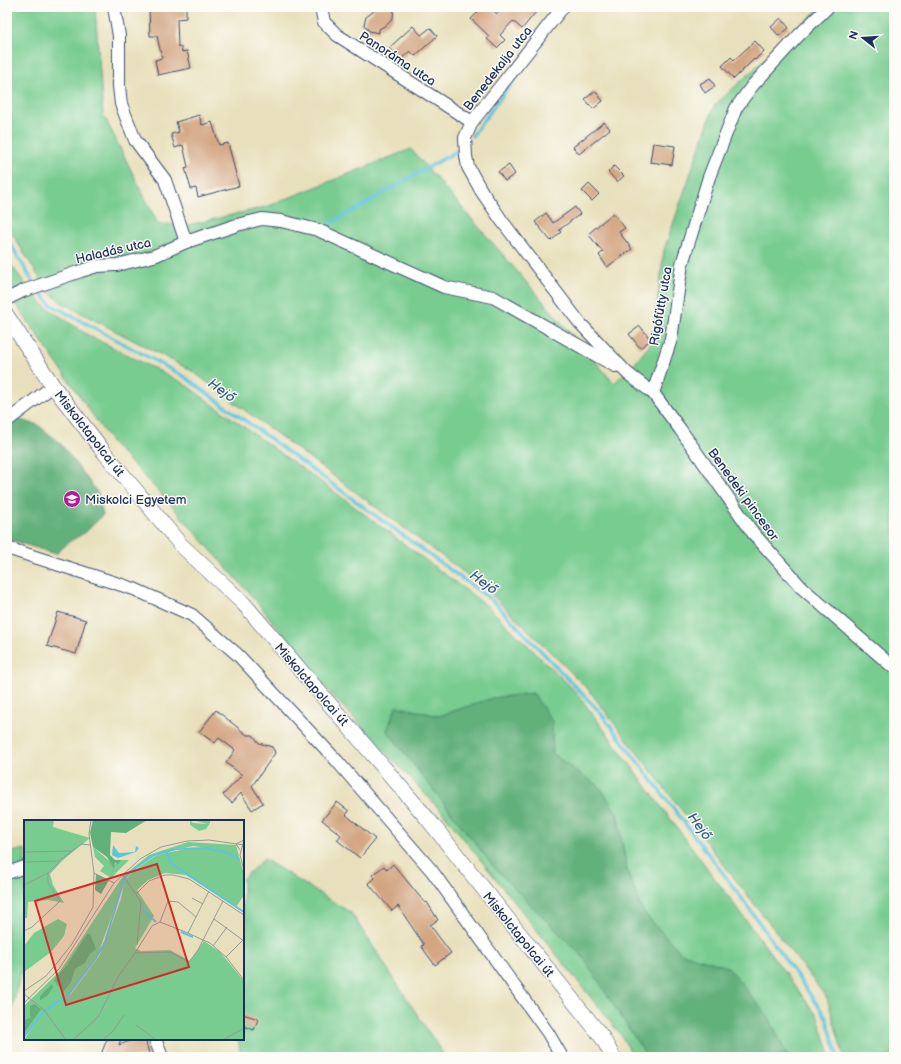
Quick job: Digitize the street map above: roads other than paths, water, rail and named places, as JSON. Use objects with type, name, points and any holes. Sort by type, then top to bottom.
[{"type":"street","points":[[114,7],[120,36],[119,86],[122,104],[135,140],[165,180],[186,242]]},
{"type":"street","name":"Panoráma utca","points":[[320,7],[324,22],[337,35],[470,126]]},
{"type":"street","name":"Benedekalja utca","points":[[470,126],[563,7]]},
{"type":"street","name":"Rigófütty utca","points":[[653,393],[671,339],[682,264],[708,177],[736,108],[752,86],[800,34],[828,7]]},
{"type":"street","points":[[470,126],[465,138],[468,167],[482,192],[502,221],[579,322],[627,372],[653,393]]},
{"type":"street","name":"Haladás utca","points":[[7,300],[47,283],[97,266],[118,265],[154,256],[186,242],[237,225],[262,219],[281,221],[318,230],[444,287],[493,297],[627,372]]},
{"type":"street","name":"Haladás utca","points":[[22,293],[59,279]]},
{"type":"street","name":"Miskolctapolcai út","points":[[7,316],[53,386],[104,452],[180,544],[244,604],[427,818],[602,1037],[613,1057]]},
{"type":"street","points":[[7,421],[53,386]]},
{"type":"street","name":"Benedeki pincesor","points":[[653,393],[753,533],[801,587],[894,668]]},
{"type":"street","points":[[7,548],[134,590],[192,615],[238,655],[337,761],[432,871],[548,1033],[562,1057]]},
{"type":"street","points":[[7,873],[24,867]]},
{"type":"street","points":[[155,1040],[162,1057]]},
{"type":"waterway","points":[[472,136],[534,53]]},
{"type":"waterway","points":[[330,224],[457,151]]},
{"type":"waterway","name":"Hejő","points":[[7,238],[34,284]]},
{"type":"waterway","name":"Hejő","points":[[38,289],[50,304],[185,377],[493,601],[599,711],[738,893],[826,1017],[838,1057]]},
{"type":"place","name":"Miskolci Egyetem","points":[[72,499]]}]
